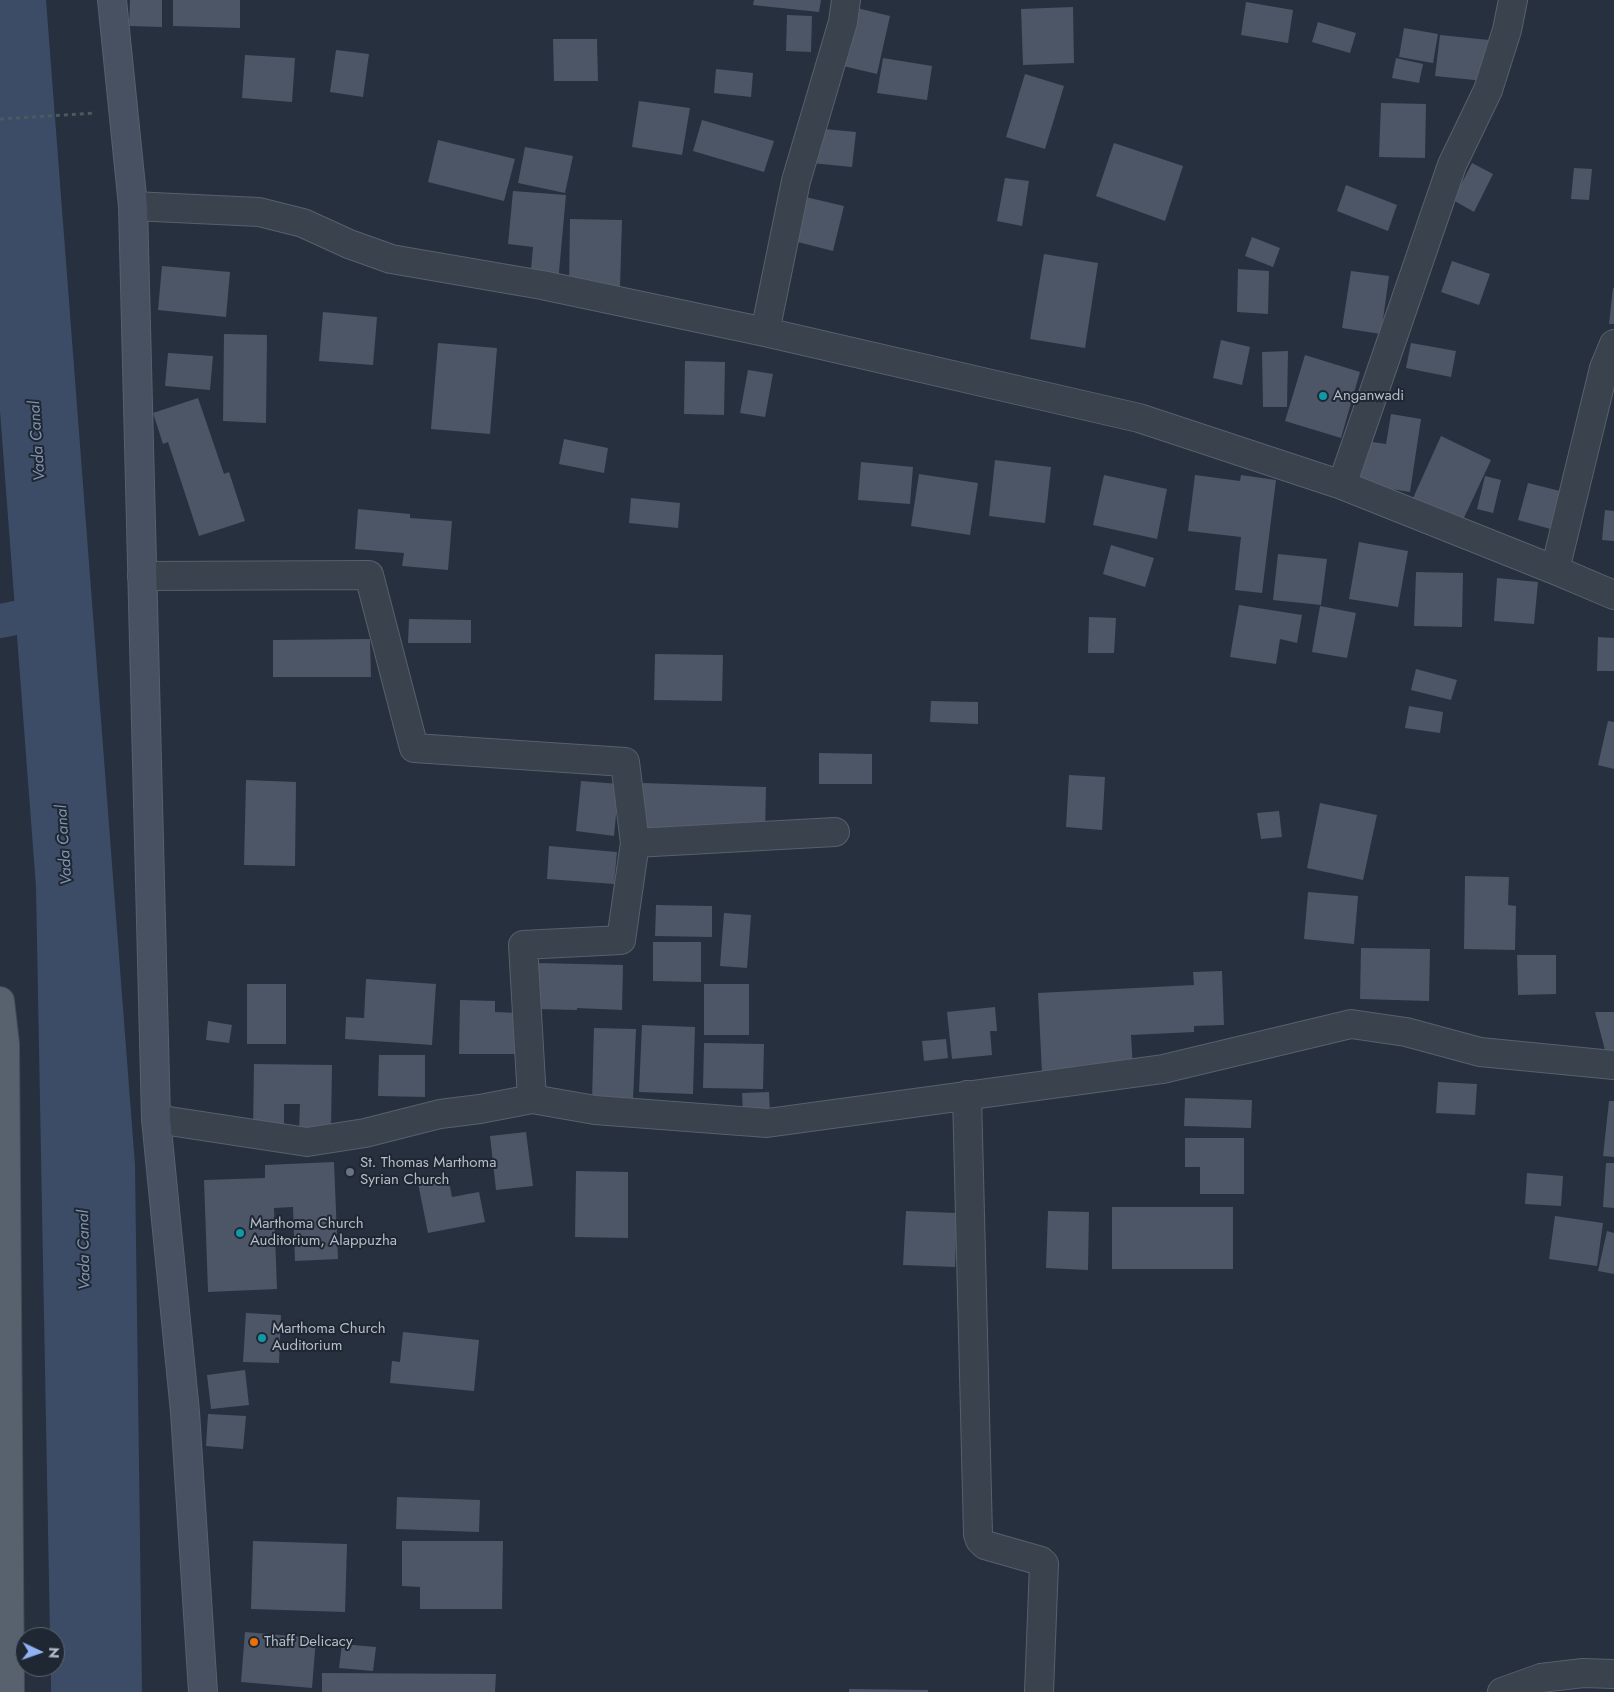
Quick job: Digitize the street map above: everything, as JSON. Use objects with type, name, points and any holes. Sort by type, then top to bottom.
[{"type":"main road","points":[[112,0],[133,206],[156,1119],[185,1412],[203,1692]]},
{"type":"main road","points":[[0,1001],[5,1044],[4,1301],[10,1692]]},
{"type":"street","points":[[766,332],[796,181],[843,22],[846,0]]},
{"type":"street","points":[[1342,485],[1452,165],[1488,90],[1507,30],[1512,0]]},
{"type":"street","points":[[133,206],[259,212],[304,223],[349,244],[391,259],[542,285],[766,332],[1140,418],[1342,485],[1614,595]]},
{"type":"street","points":[[1555,570],[1604,368],[1614,344]]},
{"type":"street","points":[[142,576],[369,575],[414,748],[625,762],[635,843],[620,940],[522,944],[532,1099]]},
{"type":"street","points":[[635,843],[836,832]]},
{"type":"street","points":[[156,1119],[307,1142],[365,1132],[440,1114],[480,1109],[532,1099],[595,1110],[767,1123],[1163,1069],[1351,1024],[1406,1032],[1480,1052],[1614,1065]]},
{"type":"street","points":[[967,1095],[978,1534],[980,1540],[985,1545],[1041,1561],[1044,1564],[1039,1692]]},
{"type":"street","points":[[1502,1692],[1541,1678],[1583,1673],[1614,1674]]},
{"type":"path","points":[[0,119],[76,114]]},
{"type":"water","name":"Vada Canal","points":[[0,0],[46,0],[135,1165],[142,1692],[51,1692],[51,1677],[65,1677],[65,1627],[50,1627],[36,887],[0,411]]},
{"type":"building","points":[[130,0],[162,0],[162,27],[129,26]]},
{"type":"building","points":[[173,0],[240,0],[240,28],[173,26]]},
{"type":"building","points":[[754,0],[821,0],[819,12],[753,5]]},
{"type":"building","points":[[1246,2],[1293,10],[1288,43],[1241,35]]},
{"type":"building","points":[[853,7],[890,16],[877,74],[839,65]]},
{"type":"building","points":[[1073,7],[1074,63],[1023,65],[1021,9]]},
{"type":"building","points":[[787,15],[812,16],[811,52],[786,51]]},
{"type":"building","points":[[1318,22],[1356,33],[1350,53],[1312,42]]},
{"type":"building","points":[[1404,28],[1438,34],[1433,63],[1399,57]]},
{"type":"building","points":[[1440,35],[1489,40],[1484,81],[1435,76]]},
{"type":"building","points":[[553,39],[597,39],[598,81],[554,81]]},
{"type":"building","points":[[336,50],[369,54],[363,97],[330,92]]},
{"type":"building","points":[[245,55],[295,58],[292,102],[242,98]]},
{"type":"building","points":[[883,58],[932,66],[927,100],[877,93]]},
{"type":"building","points":[[1396,58],[1423,64],[1419,83],[1392,78]]},
{"type":"building","points":[[716,69],[753,73],[751,97],[714,93]]},
{"type":"building","points":[[1025,74],[1064,86],[1045,149],[1006,137]]},
{"type":"building","points":[[639,101],[690,108],[682,155],[632,147]]},
{"type":"building","points":[[1381,103],[1426,104],[1425,158],[1379,157]]},
{"type":"building","points":[[702,120],[774,141],[764,172],[693,151]]},
{"type":"building","points":[[814,128],[856,132],[852,167],[811,163]]},
{"type":"building","points":[[438,140],[515,159],[504,201],[428,182]]},
{"type":"building","points":[[1114,143],[1183,166],[1165,221],[1096,196]]},
{"type":"building","points":[[525,147],[573,156],[565,193],[518,183]]},
{"type":"building","points":[[1472,163],[1493,174],[1474,212],[1453,200]]},
{"type":"building","points":[[1574,168],[1592,169],[1589,200],[1571,199]]},
{"type":"building","points":[[1005,178],[1029,181],[1022,226],[997,221]]},
{"type":"building","points":[[1346,185],[1397,205],[1388,231],[1337,211]]},
{"type":"building","points":[[513,191],[566,195],[558,283],[530,281],[533,247],[508,244]]},
{"type":"building","points":[[797,195],[844,206],[833,251],[786,239]]},
{"type":"building","points":[[570,219],[622,220],[620,288],[569,287]]},
{"type":"building","points":[[1252,237],[1280,248],[1273,267],[1245,256]]},
{"type":"building","points":[[1044,254],[1098,263],[1085,348],[1030,339]]},
{"type":"building","points":[[1452,261],[1490,274],[1479,305],[1441,292]]},
{"type":"building","points":[[162,266],[230,272],[226,317],[158,310]]},
{"type":"building","points":[[1238,269],[1269,271],[1268,314],[1237,312]]},
{"type":"building","points":[[1351,271],[1389,276],[1381,334],[1342,328]]},
{"type":"building","points":[[1613,288],[1614,324],[1609,324]]},
{"type":"building","points":[[323,312],[377,317],[373,365],[319,361]]},
{"type":"building","points":[[224,334],[267,335],[266,423],[223,421]]},
{"type":"building","points":[[1221,340],[1250,347],[1242,385],[1213,378]]},
{"type":"building","points":[[438,343],[497,348],[490,434],[431,429]]},
{"type":"building","points":[[1411,343],[1456,351],[1451,377],[1406,368]]},
{"type":"building","points":[[1288,351],[1287,407],[1263,407],[1262,352]]},
{"type":"building","points":[[168,353],[213,356],[210,390],[165,386]]},
{"type":"building","name":"Anganwadi","points":[[1305,355],[1360,372],[1341,438],[1285,421]]},
{"type":"building","points":[[685,361],[725,362],[724,415],[684,414]]},
{"type":"building","points":[[748,370],[773,374],[765,417],[740,413]]},
{"type":"building","points":[[198,398],[224,474],[229,472],[245,521],[199,536],[168,442],[163,444],[153,413]]},
{"type":"building","points":[[1391,414],[1421,419],[1410,492],[1359,484],[1366,441],[1386,444]]},
{"type":"building","points":[[1441,436],[1491,460],[1462,522],[1413,498]]},
{"type":"building","points":[[564,439],[608,448],[604,473],[559,464]]},
{"type":"building","points":[[995,460],[1051,467],[1045,523],[989,516]]},
{"type":"building","points":[[861,462],[913,467],[910,504],[858,500]]},
{"type":"building","points":[[919,474],[978,483],[970,535],[911,526]]},
{"type":"building","points":[[1104,475],[1167,489],[1157,539],[1093,525]]},
{"type":"building","points":[[1195,475],[1240,481],[1241,475],[1276,480],[1262,593],[1235,590],[1241,537],[1188,531]]},
{"type":"building","points":[[1485,476],[1501,480],[1493,513],[1477,509]]},
{"type":"building","points":[[1528,483],[1564,492],[1554,530],[1518,520]]},
{"type":"building","points":[[631,498],[680,503],[678,528],[629,523]]},
{"type":"building","points":[[358,509],[410,514],[410,518],[452,521],[448,570],[402,566],[404,553],[355,549]]},
{"type":"building","points":[[1605,510],[1614,511],[1614,541],[1602,540]]},
{"type":"building","points":[[1359,542],[1408,551],[1398,607],[1349,599]]},
{"type":"building","points":[[1111,545],[1154,558],[1145,587],[1103,574]]},
{"type":"building","points":[[1278,554],[1327,559],[1321,605],[1273,600]]},
{"type":"building","points":[[1416,572],[1463,573],[1462,627],[1414,626]]},
{"type":"building","points":[[1497,578],[1538,582],[1534,624],[1494,621]]},
{"type":"building","points":[[1239,605],[1302,615],[1297,643],[1280,639],[1276,664],[1230,657]]},
{"type":"building","points":[[1320,606],[1356,613],[1347,658],[1312,652]]},
{"type":"building","points":[[1089,617],[1116,618],[1114,653],[1088,653]]},
{"type":"building","points":[[409,619],[471,620],[471,643],[408,643]]},
{"type":"building","points":[[1598,637],[1614,638],[1614,671],[1597,671]]},
{"type":"building","points":[[370,639],[371,677],[273,677],[273,640]]},
{"type":"building","points":[[655,654],[723,655],[722,701],[654,700]]},
{"type":"building","points":[[1416,669],[1457,680],[1451,700],[1411,690]]},
{"type":"building","points":[[931,701],[978,702],[978,724],[930,722]]},
{"type":"building","points":[[1409,706],[1443,712],[1440,733],[1405,728]]},
{"type":"building","points":[[1608,721],[1614,722],[1614,769],[1598,765]]},
{"type":"building","points":[[819,753],[872,754],[872,784],[819,784]]},
{"type":"building","points":[[1069,775],[1105,777],[1102,830],[1066,827]]},
{"type":"building","points":[[246,780],[296,782],[295,866],[244,865]]},
{"type":"building","points":[[581,781],[619,784],[614,836],[576,831]]},
{"type":"building","points":[[643,783],[766,787],[765,832],[642,829]]},
{"type":"building","points":[[1320,803],[1377,815],[1363,880],[1307,868]]},
{"type":"building","points":[[1279,811],[1282,837],[1261,839],[1257,813]]},
{"type":"building","points":[[549,846],[617,852],[614,884],[547,879]]},
{"type":"building","points":[[1465,876],[1509,877],[1508,905],[1516,906],[1515,950],[1464,949]]},
{"type":"building","points":[[1308,892],[1358,896],[1354,944],[1304,939]]},
{"type":"building","points":[[656,905],[712,906],[712,937],[655,936]]},
{"type":"building","points":[[724,913],[751,915],[747,968],[720,966]]},
{"type":"building","points":[[653,942],[701,942],[701,982],[653,981]]},
{"type":"building","points":[[1361,948],[1430,949],[1429,1001],[1360,999]]},
{"type":"building","points":[[1517,955],[1556,955],[1556,994],[1518,995]]},
{"type":"building","points":[[536,963],[623,965],[622,1010],[535,1009]]},
{"type":"building","points":[[1222,971],[1224,1025],[1194,1026],[1194,1032],[1131,1035],[1133,1069],[1042,1073],[1038,993],[1194,985],[1193,972]]},
{"type":"building","points":[[366,979],[436,984],[432,1045],[345,1039],[346,1017],[364,1018]]},
{"type":"building","points":[[247,984],[286,984],[286,1044],[247,1044]]},
{"type":"building","points":[[704,984],[749,984],[749,1035],[704,1035]]},
{"type":"building","points":[[460,1000],[495,1001],[495,1012],[519,1013],[518,1054],[459,1054]]},
{"type":"building","points":[[995,1007],[997,1031],[990,1031],[992,1055],[952,1059],[947,1012]]},
{"type":"building","points":[[1595,1012],[1614,1012],[1614,1054],[1606,1054]]},
{"type":"building","points":[[208,1021],[232,1025],[229,1043],[206,1040]]},
{"type":"building","points":[[642,1025],[695,1027],[693,1094],[639,1092]]},
{"type":"building","points":[[594,1028],[636,1029],[633,1101],[592,1100]]},
{"type":"building","points":[[946,1039],[948,1058],[924,1061],[922,1041]]},
{"type":"building","points":[[704,1043],[764,1044],[763,1089],[703,1088]]},
{"type":"building","points":[[379,1055],[425,1055],[425,1097],[378,1096]]},
{"type":"building","points":[[254,1064],[332,1065],[331,1131],[299,1131],[300,1104],[284,1104],[284,1130],[253,1130]]},
{"type":"building","points":[[1438,1082],[1477,1084],[1475,1115],[1436,1113]]},
{"type":"building","points":[[769,1092],[770,1112],[743,1114],[742,1093]]},
{"type":"building","points":[[1185,1098],[1252,1100],[1251,1128],[1184,1126]]},
{"type":"building","points":[[1609,1101],[1614,1101],[1614,1157],[1603,1156]]},
{"type":"building","points":[[526,1132],[533,1186],[496,1190],[490,1136]]},
{"type":"building","points":[[1185,1138],[1244,1138],[1244,1194],[1200,1194],[1200,1167],[1185,1167]]},
{"type":"building","name":"Marthoma Church Auditorium, Alappuzha","points":[[334,1162],[338,1259],[295,1261],[293,1207],[274,1208],[277,1289],[208,1292],[204,1180],[265,1178],[265,1165]]},
{"type":"building","points":[[1606,1163],[1614,1163],[1614,1208],[1603,1207]]},
{"type":"building","points":[[576,1171],[628,1172],[628,1238],[575,1237]]},
{"type":"building","points":[[1527,1173],[1563,1176],[1561,1206],[1525,1204]]},
{"type":"building","points":[[448,1177],[452,1197],[479,1192],[485,1222],[428,1233],[418,1183]]},
{"type":"building","points":[[1112,1207],[1233,1207],[1233,1269],[1112,1269]]},
{"type":"building","points":[[906,1211],[957,1213],[955,1267],[903,1265]]},
{"type":"building","points":[[1048,1211],[1089,1212],[1088,1270],[1046,1268]]},
{"type":"building","points":[[1555,1216],[1603,1223],[1597,1266],[1549,1259]]},
{"type":"building","points":[[1607,1231],[1614,1233],[1614,1274],[1598,1271]]},
{"type":"building","name":"Marthoma Church Auditorium","points":[[246,1313],[281,1315],[279,1363],[243,1362]]},
{"type":"building","points":[[403,1332],[479,1340],[474,1391],[390,1383],[392,1361],[400,1362]]},
{"type":"building","points":[[245,1370],[249,1405],[211,1409],[207,1375]]},
{"type":"building","points":[[208,1414],[246,1416],[243,1449],[206,1446]]},
{"type":"building","points":[[397,1497],[480,1500],[479,1532],[396,1529]]},
{"type":"building","points":[[253,1541],[347,1544],[345,1612],[251,1609]]},
{"type":"building","points":[[402,1541],[503,1541],[502,1609],[420,1609],[420,1587],[402,1586]]},
{"type":"building","points":[[245,1632],[316,1638],[312,1688],[241,1682]]},
{"type":"building","points":[[342,1644],[376,1647],[373,1671],[339,1668]]},
{"type":"building","points":[[322,1673],[496,1674],[495,1692],[322,1692]]},
{"type":"building","points":[[849,1689],[928,1690],[928,1692],[849,1692]]},
{"type":"waterway","points":[[0,621],[50,611]]},
{"type":"place","name":"Anganwadi","points":[[1323,396]]},
{"type":"place","name":"St. Thomas Marthoma Syrian Church","points":[[350,1172]]},
{"type":"place","name":"Marthoma Church Auditorium, Alappuzha","points":[[240,1233]]},
{"type":"place","name":"Marthoma Church Auditorium","points":[[262,1338]]},
{"type":"place","name":"Thaff Delicacy","points":[[254,1642]]}]
